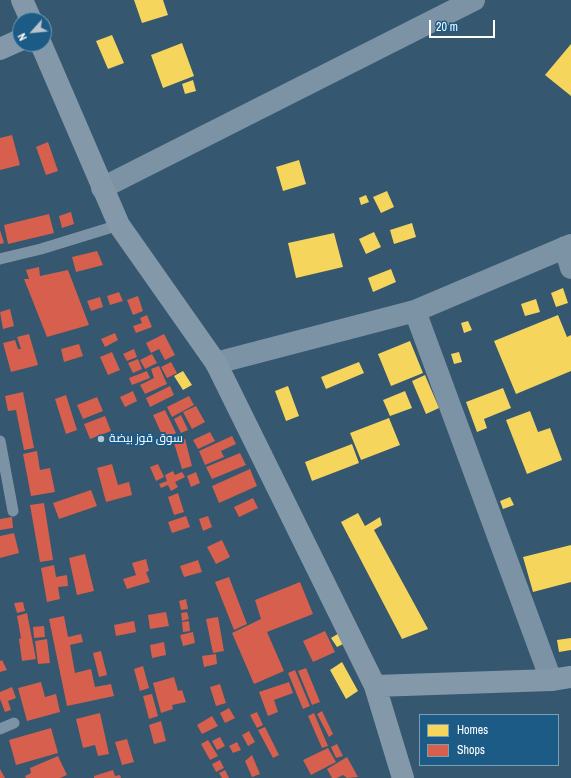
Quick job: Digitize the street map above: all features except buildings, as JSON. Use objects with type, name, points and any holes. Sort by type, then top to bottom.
[{"type":"main road","points":[[22,0],[27,12]]},
{"type":"main road","points":[[0,49],[12,44]]},
{"type":"main road","points":[[44,52],[119,225],[216,363],[375,686],[403,778]]},
{"type":"main road","points":[[375,686],[561,678]]},
{"type":"street","points":[[102,188],[474,0]]},
{"type":"street","points":[[216,363],[415,311],[568,246],[571,268]]},
{"type":"street","points":[[415,311],[561,678]]},
{"type":"lane","points":[[0,259],[41,249],[119,225]]},
{"type":"lane","points":[[0,441],[13,511]]},
{"type":"lane","points":[[0,729],[14,723]]},
{"type":"place","name":"سوق قوز بيضة","points":[[101,439]]}]
